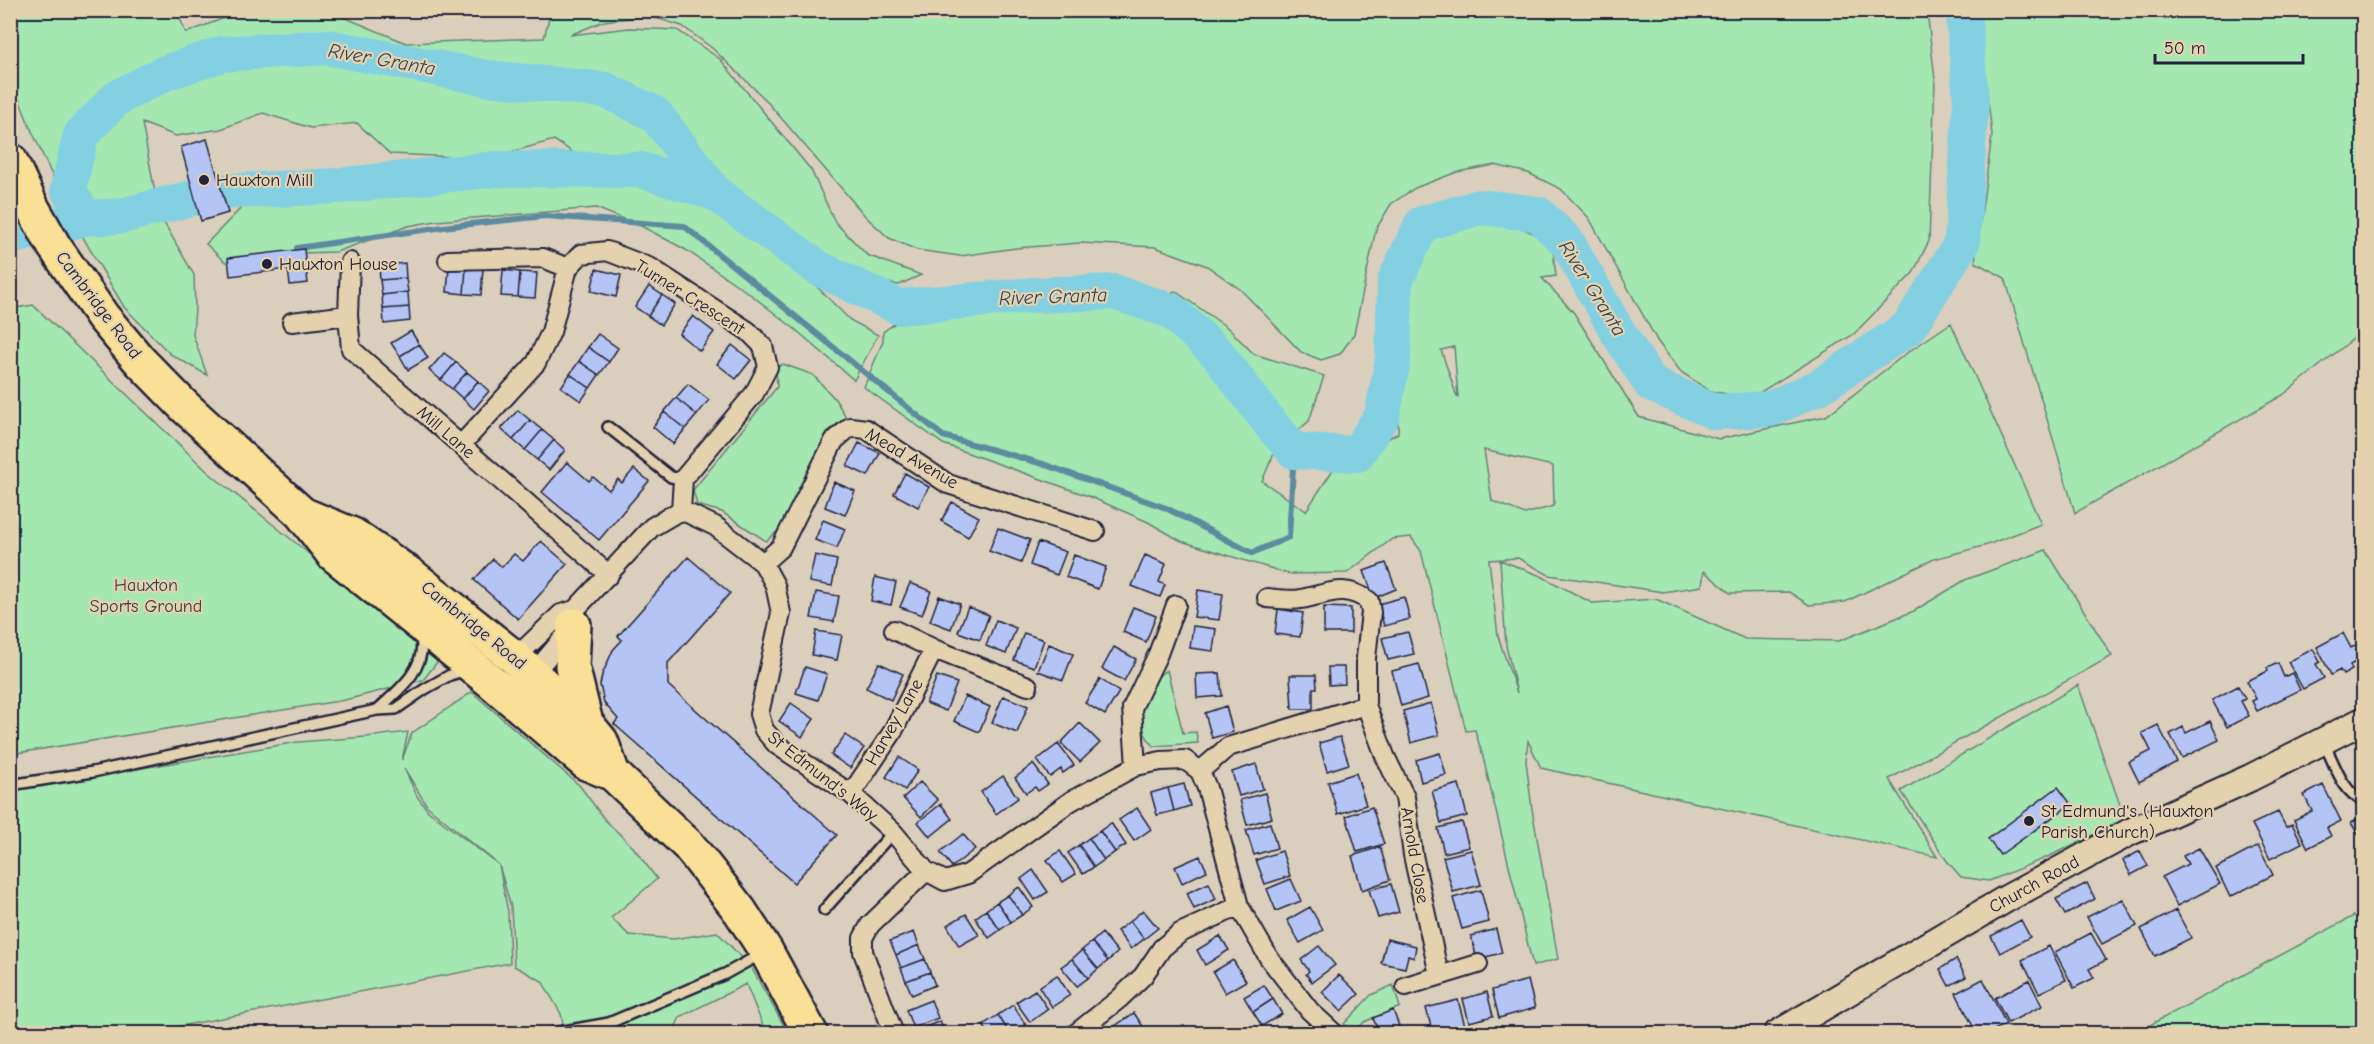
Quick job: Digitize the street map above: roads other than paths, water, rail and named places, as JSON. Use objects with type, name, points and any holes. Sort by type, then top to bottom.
[{"type":"highway","name":"Cambridge Road","points":[[13,166],[54,246],[103,316],[140,361],[184,406],[301,513],[333,554],[586,763],[613,774],[689,846],[728,893],[766,951],[811,1034]]},
{"type":"highway","name":"Cambridge Road","points":[[301,513],[353,535],[411,575],[524,666],[586,723],[601,741],[613,774]]},
{"type":"highway","points":[[575,618],[572,666],[586,723]]},
{"type":"street","name":"Turner Crescent","points":[[568,268],[581,254],[607,251],[651,268],[748,331],[763,346],[768,367],[754,394],[683,479]]},
{"type":"street","points":[[448,260],[543,258],[568,268],[551,332],[536,363],[461,445]]},
{"type":"street","name":"Mill Lane","points":[[350,262],[348,315],[351,349],[609,574]]},
{"type":"street","points":[[292,322],[348,315]]},
{"type":"street","name":"Mead Avenue","points":[[763,563],[781,546],[834,441],[850,427],[866,429],[948,484],[1095,531]]},
{"type":"street","points":[[493,684],[524,666],[575,618],[609,574],[652,527],[681,510],[683,479]]},
{"type":"street","name":"St Edmund's Way","points":[[681,510],[715,526],[763,563],[775,585],[781,613],[759,714],[764,730],[777,745],[851,794],[893,832],[926,871]]},
{"type":"street","name":"Arnold Close","points":[[1267,598],[1298,600],[1344,589],[1356,592],[1369,601],[1371,612],[1365,658],[1366,705],[1385,756],[1405,797],[1413,855],[1439,975]]},
{"type":"street","points":[[1136,766],[1132,708],[1158,654],[1176,605]]},
{"type":"street","points":[[493,684],[524,666],[561,614],[575,618]]},
{"type":"street","points":[[894,630],[934,649],[1029,686]]},
{"type":"street","name":"Harvey Lane","points":[[851,794],[892,733],[934,649]]},
{"type":"street","points":[[1200,771],[1228,747],[1366,705]]},
{"type":"street","name":"Church Road","points":[[1789,1031],[2006,899],[2130,832],[2250,778],[2364,720]]},
{"type":"street","points":[[894,1034],[862,952],[863,938],[870,925],[926,871],[945,881],[968,874],[1071,801],[1136,766],[1161,761],[1185,760],[1200,771],[1207,788],[1239,906],[1269,958],[1310,1011],[1335,1034]]},
{"type":"street","points":[[1075,1034],[1119,999],[1143,976],[1162,948],[1180,933],[1239,906]]},
{"type":"street","points":[[1406,986],[1478,964]]},
{"type":"lane","points":[[608,427],[671,477],[683,479]]},
{"type":"lane","points":[[377,710],[408,683],[418,664],[422,641],[418,622]]},
{"type":"lane","points":[[10,785],[93,772],[377,710],[396,709],[425,688],[450,675],[493,684]]},
{"type":"lane","points":[[2323,741],[2348,790],[2355,798],[2364,801]]},
{"type":"lane","points":[[824,910],[893,832]]},
{"type":"lane","points":[[553,1033],[604,1029],[725,974],[766,951]]},
{"type":"waterway","name":"River Granta","points":[[10,237],[85,218],[121,216],[216,192],[337,186],[497,169],[641,170],[715,193],[818,268],[899,307],[1034,295],[1114,292],[1171,311],[1217,353],[1294,451],[1357,454],[1382,416],[1393,360],[1395,281],[1422,224],[1480,207],[1538,214],[1567,242],[1616,329],[1651,384],[1715,412],[1770,409],[1819,387],[1908,328],[1962,243],[1971,100],[1963,10]]},
{"type":"waterway","name":"River Granta","points":[[85,218],[68,189],[81,135],[117,98],[165,73],[222,54],[327,47],[487,78],[605,90],[655,114],[715,193]]},
{"type":"waterway","points":[[297,248],[451,226],[545,216],[684,226],[943,436],[1043,464],[1166,508],[1252,553],[1289,537],[1294,451]]},
{"type":"place","name":"Hauxton Mill","points":[[204,180]]},
{"type":"place","name":"Hauxton House","points":[[267,264]]},
{"type":"place","name":"St Edmund's (Hauxton Parish Church)","points":[[2029,821]]},
{"type":"park label","name":"Hauxton Sports Ground","points":[[146,595]]}]
